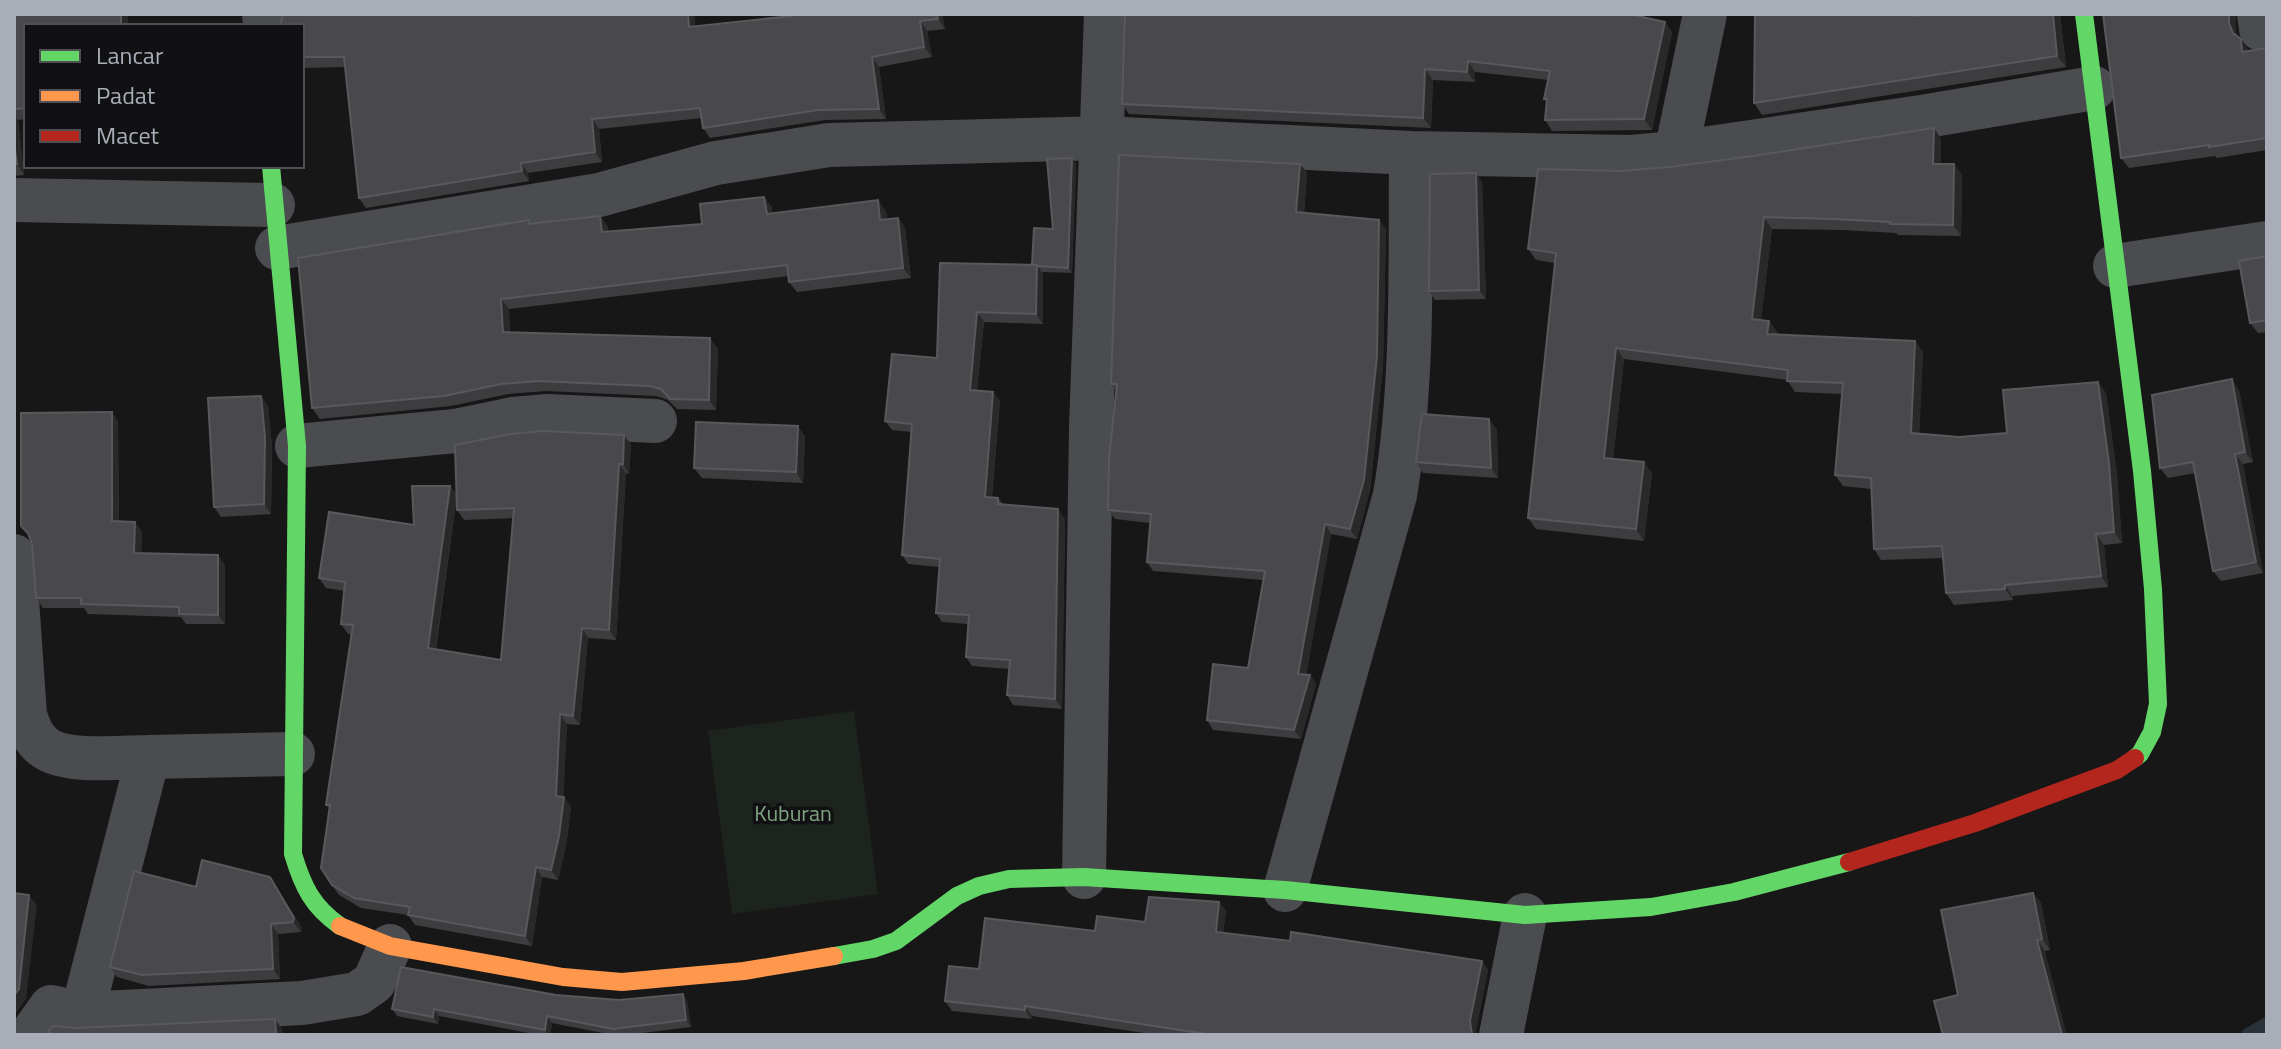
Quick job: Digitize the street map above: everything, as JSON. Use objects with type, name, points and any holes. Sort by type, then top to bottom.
[{"type":"street","points":[[1084,877],[1091,427],[1106,14]]},
{"type":"street","points":[[1676,153],[1705,14]]},
{"type":"street","points":[[14,200],[272,185],[297,446],[293,854],[302,883],[320,912],[341,927],[390,946],[588,980],[622,982],[744,971],[873,949],[896,941],[957,896],[979,886],[1009,879],[1084,877],[1285,890],[1525,915],[1651,907],[1804,875],[1975,823],[2117,770],[2140,754],[2152,732],[2158,704],[2153,589],[2142,471],[2084,14]]},
{"type":"street","points":[[277,248],[599,195],[716,163],[829,145],[1103,138],[1588,158],[1676,153],[2094,88]]},
{"type":"street","points":[[1285,890],[1395,495],[1402,456],[1409,374],[1411,153]]},
{"type":"street","points":[[2115,266],[2267,243]]},
{"type":"street","points":[[297,446],[455,431],[513,419],[548,416],[655,421]]},
{"type":"street","points":[[14,556],[25,715],[32,734],[44,748],[62,756],[293,754]]},
{"type":"street","points":[[82,1014],[148,757]]},
{"type":"street","points":[[1501,1035],[1525,915]]},
{"type":"street","points":[[31,1035],[51,1007],[82,1014],[305,1019],[357,994],[374,982],[390,946]]},
{"type":"green space","name":"Kuburan","points":[[854,711],[878,894],[732,914],[708,731]]},
{"type":"building","points":[[14,14],[121,14],[121,24],[24,24],[24,108],[14,109]]},
{"type":"building","points":[[283,14],[688,14],[689,27],[791,14],[937,14],[938,19],[920,21],[924,47],[872,57],[879,109],[818,110],[703,128],[700,108],[592,119],[595,152],[521,163],[522,171],[359,198],[344,57],[304,57],[304,24],[280,24]]},
{"type":"building","points":[[1125,14],[1629,14],[1665,22],[1644,119],[1545,120],[1547,99],[1544,99],[1550,71],[1468,61],[1467,72],[1425,69],[1423,118],[1122,104]]},
{"type":"building","points":[[1755,14],[2053,14],[2057,56],[1754,103]]},
{"type":"building","points":[[2103,14],[2229,14],[2233,33],[2241,39],[2242,52],[2267,48],[2267,138],[2121,158]]},
{"type":"building","points":[[1934,128],[1933,164],[1954,164],[1953,225],[1764,217],[1752,319],[1769,321],[1767,334],[1915,341],[1911,433],[1959,437],[2007,433],[2003,390],[2098,382],[2114,532],[2096,534],[2101,576],[2005,585],[2005,589],[1946,593],[1942,546],[1874,549],[1871,478],[1835,475],[1843,383],[1787,381],[1788,370],[1616,348],[1604,458],[1644,462],[1636,529],[1528,518],[1556,253],[1528,249],[1538,169],[1622,171],[1670,167]]},
{"type":"building","points":[[1119,155],[1300,164],[1296,212],[1379,220],[1377,356],[1364,480],[1350,529],[1325,524],[1298,674],[1310,675],[1294,730],[1207,720],[1213,664],[1248,668],[1265,571],[1147,562],[1151,514],[1108,510],[1109,459],[1117,384],[1111,384]]},
{"type":"building","points":[[1072,158],[1068,268],[1032,265],[1034,228],[1053,229],[1047,159]]},
{"type":"building","points":[[1476,173],[1479,290],[1429,291],[1430,174]]},
{"type":"building","points":[[764,197],[767,214],[878,200],[880,220],[898,218],[903,268],[789,282],[787,265],[501,299],[503,332],[710,338],[709,400],[670,399],[661,389],[649,386],[539,381],[501,384],[444,396],[312,408],[298,258],[529,220],[529,224],[600,216],[602,232],[702,224],[700,204]]},
{"type":"building","points":[[2267,256],[2267,320],[2250,323],[2239,261]]},
{"type":"building","points":[[940,263],[1037,265],[1036,314],[977,312],[970,390],[993,392],[985,497],[998,498],[998,504],[1058,509],[1055,699],[1007,695],[1010,660],[966,657],[969,615],[936,613],[940,559],[902,555],[912,424],[885,421],[892,354],[937,358]]},
{"type":"building","points":[[2232,379],[2245,452],[2235,454],[2256,562],[2213,571],[2193,462],[2160,468],[2152,395]]},
{"type":"building","points":[[261,396],[265,437],[264,504],[214,507],[208,398]]},
{"type":"building","points":[[112,412],[112,521],[135,522],[134,553],[218,555],[218,615],[179,614],[179,607],[81,604],[81,598],[36,598],[32,544],[21,526],[21,413]]},
{"type":"building","points":[[1422,414],[1489,419],[1491,468],[1416,462]]},
{"type":"building","points":[[696,422],[798,426],[796,472],[694,468]]},
{"type":"building","points":[[542,431],[624,435],[623,464],[619,464],[609,630],[582,628],[573,716],[560,714],[556,796],[564,797],[559,836],[551,870],[536,867],[525,936],[408,915],[410,907],[354,898],[332,885],[321,868],[330,805],[326,805],[353,625],[341,624],[345,582],[319,578],[329,512],[414,525],[412,486],[450,486],[428,648],[501,660],[514,508],[457,510],[455,445]]},
{"type":"building","points":[[202,860],[270,877],[294,918],[293,922],[271,924],[273,969],[142,975],[110,967],[134,871],[196,887]]},
{"type":"building","points":[[14,893],[29,895],[19,989],[14,995]]},
{"type":"building","points":[[2033,893],[2042,939],[2037,940],[2062,1035],[1943,1035],[1934,1001],[1958,995],[1941,910]]},
{"type":"building","points":[[1149,897],[1219,902],[1216,932],[1290,941],[1291,932],[1482,961],[1470,1021],[1472,1035],[1212,1035],[1025,1006],[1025,1010],[945,1001],[949,966],[979,969],[985,918],[1095,931],[1097,916],[1145,922]]},
{"type":"building","points":[[401,967],[556,995],[619,1000],[683,994],[686,1020],[613,1029],[547,1016],[545,1030],[434,1009],[433,1017],[392,1009]]},
{"type":"building","points":[[275,1019],[276,1035],[50,1035],[49,1031],[53,1026],[76,1028]]},
{"type":"waterway","points":[[2248,1035],[2267,1024]]},
{"type":"traffic: fast","points":[[2084,14],[2142,471],[2153,589],[2158,704],[2152,732],[2135,758]]},
{"type":"traffic: fast","points":[[271,168],[297,446],[293,854],[310,895],[322,911],[340,926]]},
{"type":"traffic: fast","points":[[834,956],[896,941],[957,896],[979,886],[1009,879],[1084,877],[1285,890],[1525,915],[1651,907],[1734,892],[1849,862]]},
{"type":"traffic: slow","points":[[340,926],[390,946],[563,977],[622,982],[744,971],[834,956]]},
{"type":"traffic: jam","points":[[1849,862],[1975,823],[2117,770],[2135,758]]}]
